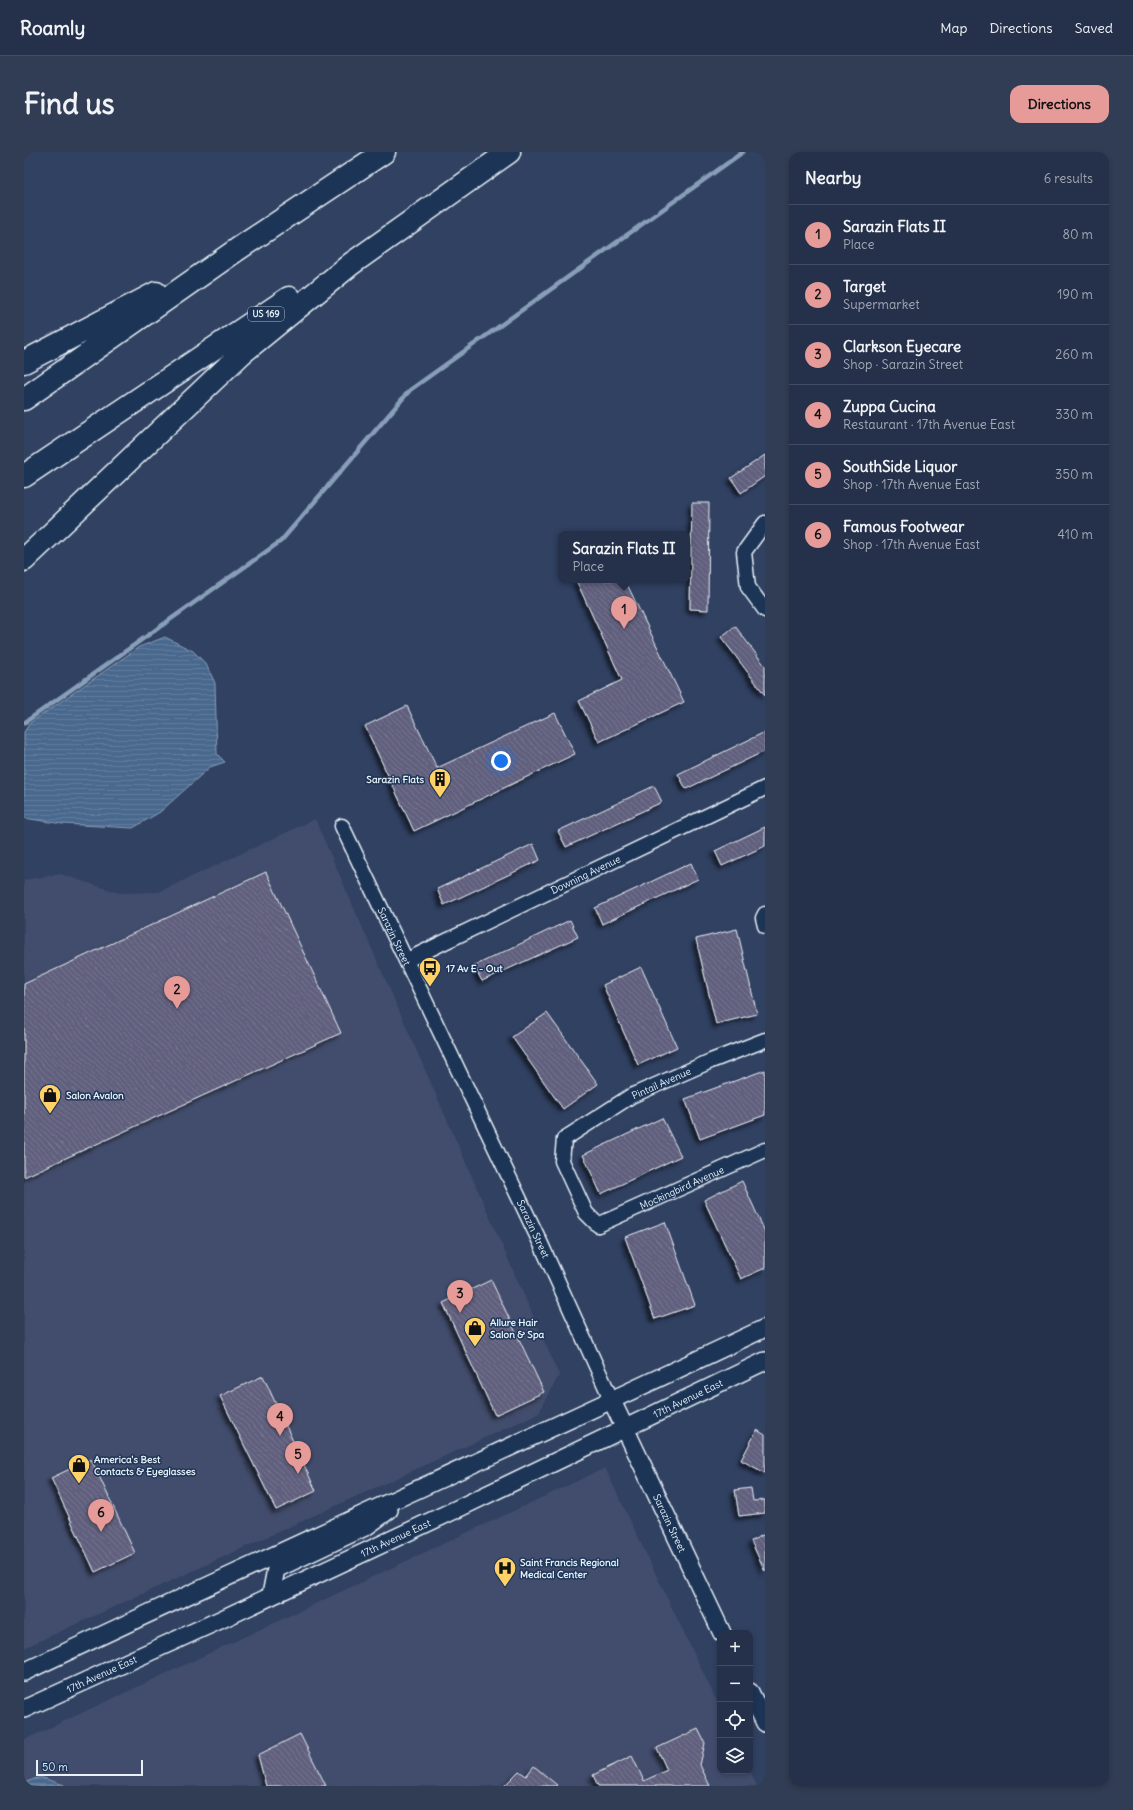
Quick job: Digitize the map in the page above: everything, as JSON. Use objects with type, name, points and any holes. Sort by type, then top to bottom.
[{"type":"highway","points":[[24,399],[238,249],[384,152]]},
{"type":"highway","points":[[24,560],[242,353],[351,264],[508,152]]},
{"type":"highway","name":"US 169","points":[[24,476],[508,152]]},
{"type":"highway","points":[[24,362],[238,249]]},
{"type":"street","points":[[765,523],[744,552],[748,587],[765,610]]},
{"type":"street","name":"Downing Avenue","points":[[406,960],[765,788]]},
{"type":"street","name":"Sarazin Street","points":[[342,826],[540,1242],[624,1428],[721,1630]]},
{"type":"street","points":[[765,914],[763,918],[765,926]]},
{"type":"street","name":"Pintail Avenue","points":[[598,1225],[586,1213],[562,1160],[564,1139],[631,1096],[710,1061],[765,1040]]},
{"type":"street","name":"Mockingbird Avenue","points":[[598,1225],[765,1150]]},
{"type":"street","points":[[24,1672],[191,1592],[612,1401],[765,1328]]},
{"type":"street","name":"17th Avenue East","points":[[24,1709],[220,1620],[457,1509],[765,1361]]},
{"type":"street","points":[[271,1595],[276,1569],[367,1526],[418,1489]]},
{"type":"street","points":[[753,1697],[763,1714]]},
{"type":"shaded area","points":[[165,637],[193,651],[206,664],[215,683],[217,754],[225,762],[210,767],[160,812],[133,828],[63,824],[24,818],[24,732],[30,723],[139,647]]},
{"type":"shaded area","points":[[315,819],[559,1375],[539,1413],[24,1648],[24,880],[60,874],[120,893],[159,892]]},
{"type":"shaded area","name":"Saint Francis Regional Medical Center","points":[[605,1468],[717,1702],[717,1774],[751,1774],[757,1786],[24,1786],[24,1740]]},
{"type":"shaded area","points":[[40,1777],[64,1786],[24,1786],[24,1783]]},
{"type":"building","points":[[765,455],[765,476],[741,493],[731,478]]},
{"type":"building","points":[[692,503],[709,503],[708,610],[690,609]]},
{"type":"building","points":[[577,583],[626,583],[684,702],[599,742],[579,701],[622,680]]},
{"type":"building","points":[[735,626],[765,666],[765,695],[721,637]]},
{"type":"building","name":"Sarazin Flats","points":[[407,706],[437,768],[555,713],[575,754],[414,831],[365,726]]},
{"type":"building","points":[[765,732],[765,751],[686,789],[678,774]]},
{"type":"building","points":[[654,786],[662,802],[566,847],[558,831]]},
{"type":"building","points":[[765,827],[765,846],[722,866],[715,851]]},
{"type":"building","points":[[533,844],[540,860],[444,905],[437,889]]},
{"type":"building","points":[[691,863],[698,879],[602,924],[595,908]]},
{"type":"building","points":[[266,872],[341,1033],[24,1177],[24,984]]},
{"type":"building","points":[[570,920],[578,937],[482,981],[474,966]]},
{"type":"building","points":[[737,929],[757,1014],[716,1024],[696,939]]},
{"type":"building","points":[[641,967],[677,1047],[638,1065],[603,985]]},
{"type":"building","points":[[547,1013],[598,1084],[563,1109],[512,1037]]},
{"type":"building","points":[[765,1070],[765,1115],[700,1139],[685,1099]]},
{"type":"building","points":[[662,1118],[681,1156],[601,1194],[583,1155]]},
{"type":"building","points":[[742,1181],[765,1232],[765,1268],[741,1279],[704,1200]]},
{"type":"building","points":[[665,1222],[695,1305],[655,1319],[625,1237]]},
{"type":"building","points":[[491,1280],[544,1392],[495,1415],[443,1303]]},
{"type":"building","points":[[263,1376],[316,1491],[276,1510],[220,1396]]},
{"type":"building","points":[[757,1430],[765,1435],[765,1473],[741,1460]]},
{"type":"building","points":[[91,1459],[135,1553],[95,1572],[51,1478]]},
{"type":"building","points":[[751,1488],[753,1501],[765,1500],[765,1513],[739,1516],[735,1490]]},
{"type":"building","points":[[765,1534],[765,1571],[751,1541]]},
{"type":"building","points":[[698,1729],[705,1743],[700,1765],[710,1786],[598,1786],[593,1775],[632,1756],[644,1781],[667,1770],[657,1748]]},
{"type":"building","points":[[300,1734],[326,1786],[266,1786],[258,1755]]},
{"type":"building","points":[[534,1766],[558,1786],[504,1786],[519,1771],[526,1776]]},
{"type":"waterway","points":[[24,723],[281,541],[410,390],[743,152]]},
{"type":"place","name":"Sarazin Flats II","points":[[624,629]]},
{"type":"place","name":"Sarazin Flats","points":[[440,798]]},
{"type":"place","name":"17 Av E - Out","points":[[430,988]]},
{"type":"place","name":"Target","points":[[177,1009]]},
{"type":"place","name":"Salon Avalon","points":[[50,1114]]},
{"type":"place","name":"Clarkson Eyecare","points":[[460,1313]]},
{"type":"place","name":"Allure Hair Salon & Spa","points":[[475,1348]]},
{"type":"place","name":"Zuppa Cucina","points":[[280,1436]]},
{"type":"place","name":"SouthSide Liquor","points":[[298,1474]]},
{"type":"place","name":"America's Best Contacts & Eyeglasses","points":[[79,1484]]},
{"type":"place","name":"Famous Footwear","points":[[101,1532]]},
{"type":"place","name":"Saint Francis Regional Medical Center","points":[[505,1588]]}]
